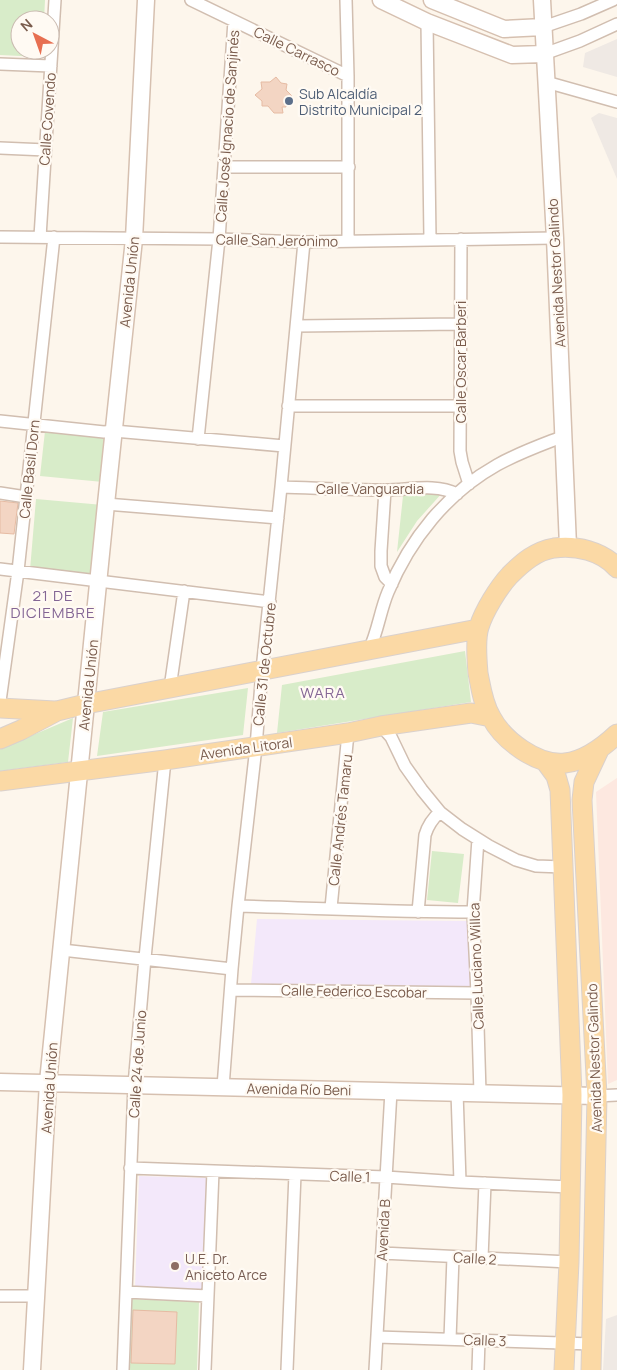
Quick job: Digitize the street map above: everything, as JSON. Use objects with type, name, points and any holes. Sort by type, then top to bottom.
[{"type":"main road","points":[[617,548],[588,550],[568,546],[545,550],[521,564],[504,582],[478,629],[476,658],[481,692],[491,717],[509,740],[532,756],[545,761],[563,763],[576,760],[599,750],[617,734]]},
{"type":"main road","points":[[588,550],[612,563],[617,568]]},
{"type":"main road","points":[[0,739],[22,730],[57,711],[86,704],[478,629]]},
{"type":"main road","points":[[0,708],[57,711]]},
{"type":"main road","name":"Avenida Litoral","points":[[0,780],[166,760],[471,713],[491,717]]},
{"type":"main road","name":"Avenida Nestor Galindo","points":[[592,1370],[597,1096],[582,800],[584,782],[599,750]]},
{"type":"main road","name":"Avenida Nestor Galindo","points":[[545,761],[556,776],[560,790],[572,1095],[564,1370]]},
{"type":"street","name":"Calle Covendo","points":[[40,237],[55,0]]},
{"type":"street","name":"Avenida Unión","points":[[32,1370],[48,1082],[134,239],[146,0]]},
{"type":"street","name":"Calle Carrasco","points":[[191,0],[348,76]]},
{"type":"street","points":[[346,0],[349,167],[348,241]]},
{"type":"street","points":[[381,0],[426,22],[512,55],[544,54],[580,41],[617,24]]},
{"type":"street","points":[[432,0],[504,29],[543,28],[613,0]]},
{"type":"street","name":"Avenida Nestor Galindo","points":[[542,0],[568,546]]},
{"type":"street","name":"Calle José Ignacio de Sanjinés","points":[[198,440],[219,239],[234,21]]},
{"type":"street","points":[[426,22],[430,239]]},
{"type":"street","points":[[0,64],[51,66]]},
{"type":"street","points":[[546,82],[617,102]]},
{"type":"street","points":[[0,148],[46,150]]},
{"type":"street","points":[[224,167],[349,167]]},
{"type":"street","name":"Calle San Jerónimo","points":[[0,237],[219,239],[304,242],[554,238]]},
{"type":"street","name":"Calle Basil Dorn","points":[[0,701],[18,571],[54,237]]},
{"type":"street","name":"Calle Oscar Barberi","points":[[461,238],[460,451],[469,484]]},
{"type":"street","name":"Calle 31 de Octubre","points":[[223,1087],[238,906],[256,747],[304,242]]},
{"type":"street","points":[[297,326],[460,324]]},
{"type":"street","points":[[288,406],[460,406]]},
{"type":"street","points":[[0,421],[104,432],[114,431],[198,440],[284,446]]},
{"type":"street","points":[[368,650],[374,638],[387,593],[413,542],[444,505],[482,474],[499,463],[564,436]]},
{"type":"street","name":"Calle Vanguardia","points":[[281,487],[385,490],[439,488],[457,494]]},
{"type":"street","points":[[385,490],[381,566],[392,584]]},
{"type":"street","points":[[0,493],[26,497]]},
{"type":"street","points":[[106,504],[278,518]]},
{"type":"street","points":[[0,569],[270,602]]},
{"type":"street","points":[[170,688],[184,591]]},
{"type":"street","points":[[381,726],[391,737],[405,766],[440,812],[478,839],[516,860],[536,866],[563,867]]},
{"type":"street","name":"Calle Andrés Tamaru","points":[[331,908],[348,733]]},
{"type":"street","name":"Calle 24 de Junio","points":[[123,1370],[134,1085],[166,760]]},
{"type":"street","points":[[418,912],[425,836],[427,827],[440,812]]},
{"type":"street","name":"Calle Luciano Willca","points":[[478,839],[473,912],[480,1093]]},
{"type":"street","points":[[238,906],[473,912]]},
{"type":"street","points":[[62,950],[232,969]]},
{"type":"street","name":"Calle Federico Escobar","points":[[231,990],[477,993]]},
{"type":"street","name":"Avenida Río Beni","points":[[0,1082],[597,1096]]},
{"type":"street","name":"Avenida B","points":[[375,1370],[391,1091]]},
{"type":"street","points":[[457,1092],[460,1182]]},
{"type":"street","points":[[597,1096],[617,1095]]},
{"type":"street","name":"Calle 1","points":[[130,1168],[386,1177],[570,1187]]},
{"type":"street","points":[[205,1370],[212,1171]]},
{"type":"street","points":[[287,1370],[295,1174]]},
{"type":"street","points":[[482,1258],[485,1183]]},
{"type":"street","name":"Calle 2","points":[[382,1253],[568,1262]]},
{"type":"street","points":[[450,1339],[453,1257]]},
{"type":"street","points":[[126,1292],[208,1296]]},
{"type":"street","points":[[0,1296],[36,1296]]},
{"type":"street","name":"Calle 3","points":[[377,1337],[592,1344]]},
{"type":"street","points":[[478,1370],[479,1340]]},
{"type":"shaded area","points":[[617,39],[617,77],[583,67],[585,53]]},
{"type":"shaded area","points":[[599,113],[617,118],[617,179],[591,118]]},
{"type":"shaded area","points":[[617,778],[617,1080],[608,1084],[596,792]]},
{"type":"shaded area","points":[[257,919],[468,921],[472,988],[251,984]]},
{"type":"shaded area","points":[[139,1176],[207,1178],[202,1289],[135,1287]]},
{"type":"shaded area","points":[[617,1315],[617,1370],[603,1370],[606,1319]]},
{"type":"green space","points":[[0,0],[45,0],[44,10],[10,10],[10,55],[0,55]]},
{"type":"green space","points":[[45,431],[108,437],[103,482],[40,476]]},
{"type":"green space","points":[[443,492],[417,521],[397,552],[403,496]]},
{"type":"green space","points":[[36,499],[103,505],[97,575],[30,570]]},
{"type":"green space","points":[[465,651],[471,702],[277,733],[282,685]]},
{"type":"green space","points":[[248,688],[243,735],[97,756],[103,712]]},
{"type":"green space","points":[[73,718],[68,762],[0,771],[0,749]]},
{"type":"green space","points":[[432,851],[464,854],[458,903],[427,900]]},
{"type":"green space","points":[[131,1299],[199,1302],[197,1370],[126,1370]]},
{"type":"building","points":[[276,77],[281,83],[287,84],[286,90],[292,96],[287,101],[286,107],[282,107],[283,113],[274,113],[268,106],[262,106],[262,101],[255,95],[262,89],[261,82],[270,82]]},
{"type":"building","points":[[0,501],[18,503],[14,534],[0,533]]},
{"type":"building","points":[[133,1310],[177,1312],[175,1364],[131,1363]]},
{"type":"place","name":"Sub Alcaldía Distrito Municipal 2","points":[[289,101]]},
{"type":"place","name":"U.E. Dr. Aniceto Arce","points":[[175,1266]]},
{"type":"district","name":"21 DE DICIEMBRE","points":[[53,604]]},
{"type":"district","name":"WARA","points":[[323,692]]}]
